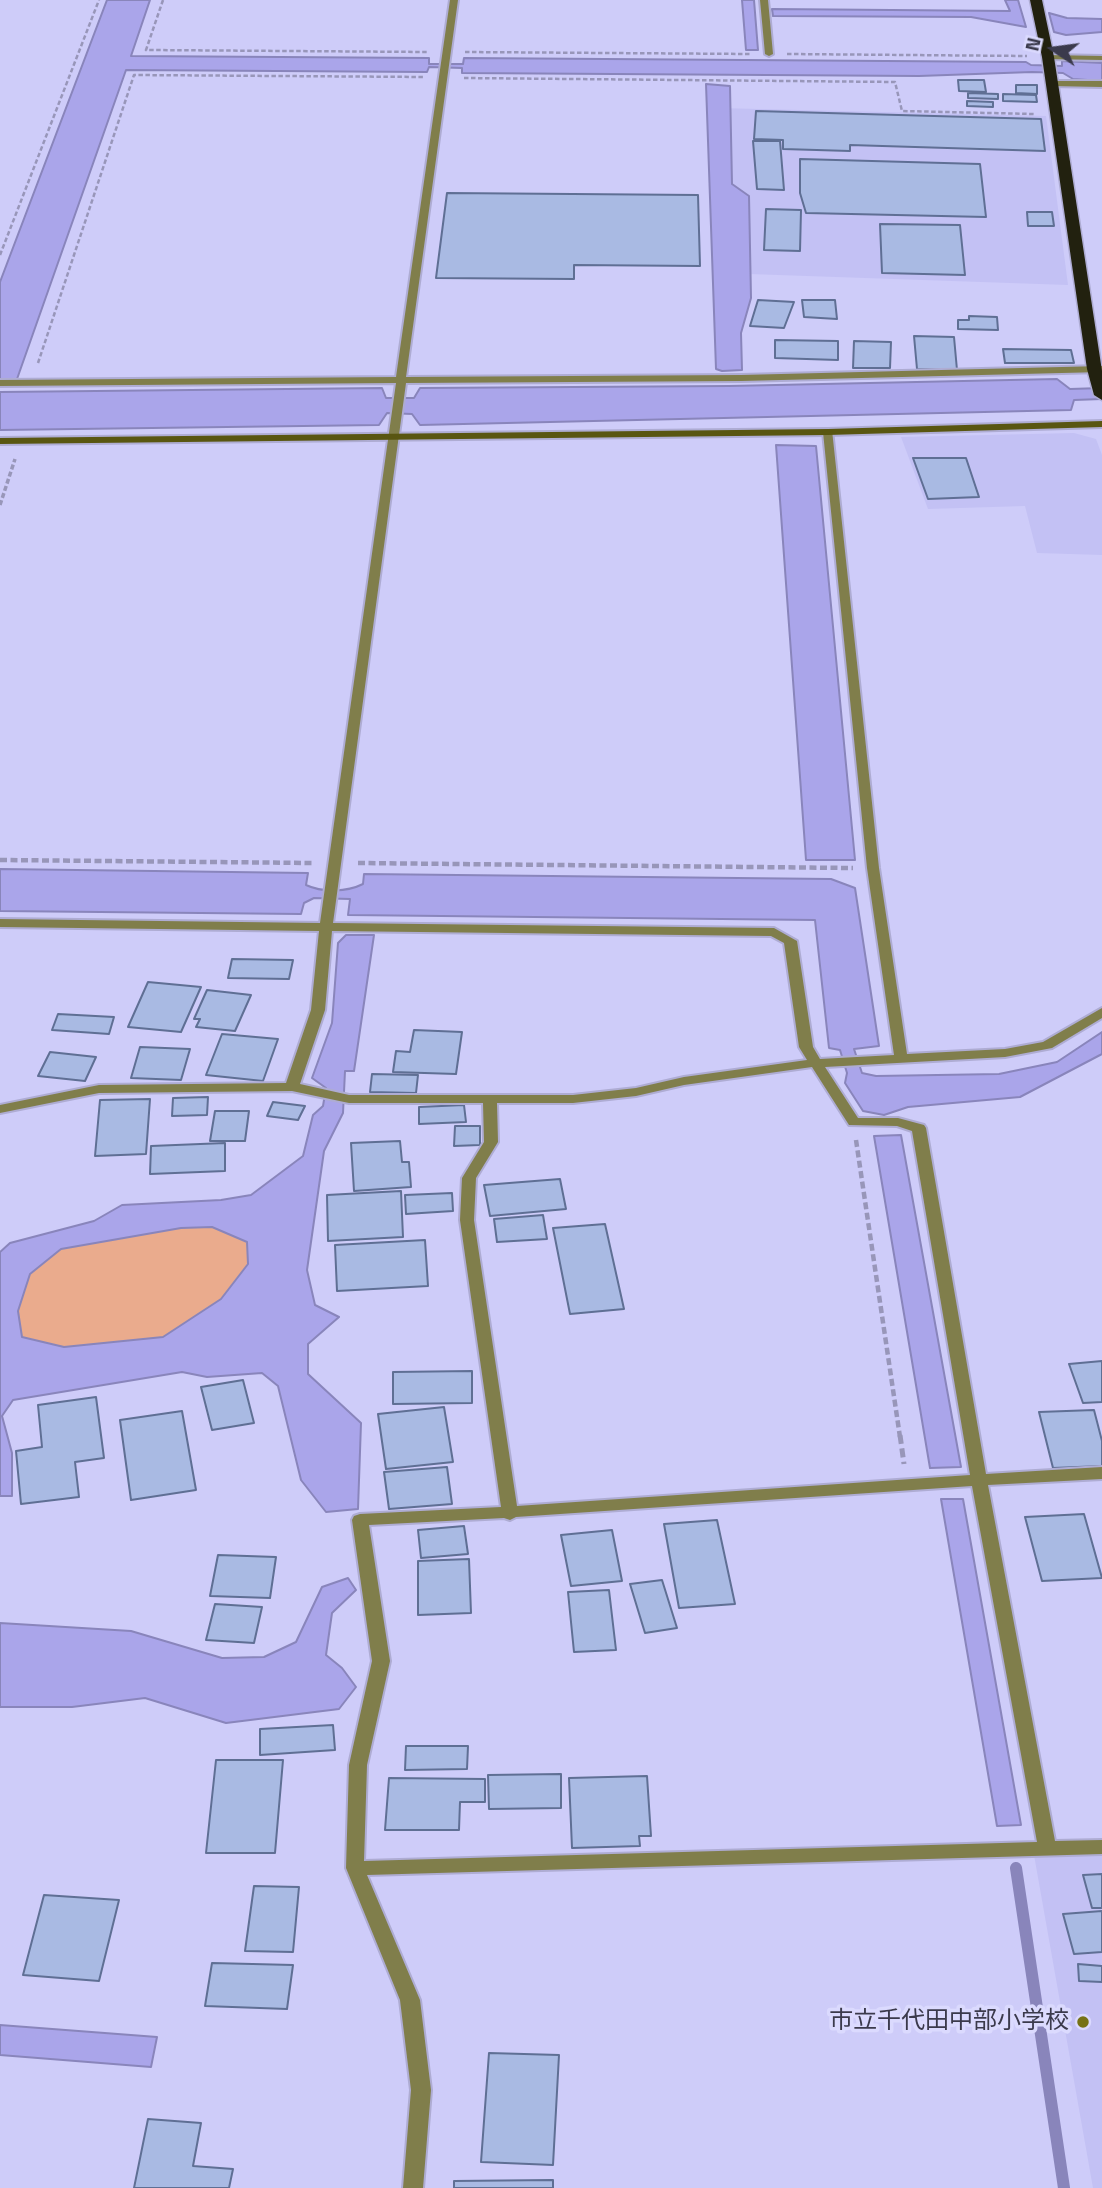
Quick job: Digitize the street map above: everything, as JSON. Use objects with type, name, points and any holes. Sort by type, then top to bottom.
[{"type":"highway","points":[[1036,0],[1099,380]]},
{"type":"street","points":[[292,1087],[318,1010],[325,925],[454,0]]},
{"type":"street","points":[[764,0],[769,54]]},
{"type":"street","points":[[1049,70],[1102,58]]},
{"type":"street","points":[[1049,70],[1102,84]]},
{"type":"street","points":[[0,383],[741,378],[1099,380]]},
{"type":"street","points":[[0,442],[828,432],[1102,424]]},
{"type":"street","points":[[828,432],[873,868],[901,1057]]},
{"type":"street","points":[[0,923],[774,932],[790,941],[806,1047],[854,1122],[898,1122],[919,1128],[979,1479],[1047,1848]]},
{"type":"street","points":[[0,1110],[99,1089],[292,1087],[349,1099],[573,1099],[814,1063],[1005,1053],[1047,1045],[1102,1012]]},
{"type":"street","points":[[490,1100],[491,1142],[469,1178],[467,1220],[510,1514]]},
{"type":"street","points":[[413,2188],[421,2091],[410,2000],[355,1868],[358,1765],[381,1661],[360,1520],[510,1514],[979,1479],[1102,1473]]},
{"type":"street","points":[[355,1868],[1102,1847]]},
{"type":"path","points":[[0,256],[99,0]]},
{"type":"path","points":[[163,0],[146,50],[769,54],[1049,70]]},
{"type":"path","points":[[32,383],[134,75],[443,70],[895,82],[902,111],[1056,114]]},
{"type":"path","points":[[0,505],[19,449]]},
{"type":"path","points":[[0,860],[873,868]]},
{"type":"path","points":[[854,1122],[908,1485]]},
{"type":"shaded area","points":[[107,0],[150,0],[131,56],[429,58],[429,64],[463,64],[464,58],[1026,62],[1031,65],[1062,66],[1062,61],[1102,63],[1102,81],[1073,79],[1063,73],[1032,72],[919,76],[462,73],[462,68],[429,67],[427,72],[126,70],[17,379],[0,379],[0,282]]},
{"type":"shaded area","points":[[742,0],[754,0],[758,50],[746,50]]},
{"type":"shaded area","points":[[1005,0],[1018,0],[1026,27],[971,17],[773,16],[772,9],[1010,11]]},
{"type":"shaded area","points":[[1049,13],[1067,18],[1102,19],[1102,32],[1066,35],[1054,32]]},
{"type":"shaded area","points":[[706,84],[730,86],[732,184],[749,196],[751,298],[741,333],[742,370],[716,369]]},
{"type":"shaded area","points":[[718,108],[1046,116],[1068,285],[720,273]]},
{"type":"shaded area","points":[[1057,379],[1070,389],[1102,388],[1102,399],[1074,400],[1071,410],[420,425],[412,414],[387,413],[379,425],[0,430],[0,392],[382,388],[386,398],[414,398],[420,388],[729,386]]},
{"type":"shaded area","points":[[1074,433],[1096,439],[1102,455],[1102,555],[1037,553],[1025,506],[928,509],[901,437]]},
{"type":"shaded area","points":[[776,445],[816,446],[855,860],[806,860]]},
{"type":"shaded area","points":[[0,869],[308,873],[306,885],[335,890],[350,889],[363,884],[364,874],[831,879],[855,888],[879,1046],[854,1049],[862,1073],[876,1076],[999,1074],[1057,1062],[1102,1032],[1102,1054],[1020,1097],[908,1107],[884,1115],[863,1111],[845,1083],[847,1073],[840,1050],[829,1048],[815,920],[348,915],[350,899],[314,898],[304,903],[301,914],[0,911]]},
{"type":"shaded area","points":[[346,935],[374,935],[354,1071],[345,1071],[343,1113],[324,1151],[307,1270],[315,1305],[339,1317],[308,1344],[308,1374],[361,1423],[358,1509],[326,1512],[301,1480],[278,1386],[262,1373],[207,1377],[182,1372],[13,1400],[2,1416],[12,1453],[12,1496],[0,1496],[0,1252],[10,1243],[94,1221],[122,1205],[221,1200],[251,1195],[303,1156],[313,1115],[323,1106],[326,1088],[312,1078],[332,1023],[338,943]],"holes":[[[212,1227],[247,1242],[248,1264],[221,1299],[163,1337],[64,1347],[22,1337],[18,1311],[30,1274],[61,1249],[181,1228]]]},
{"type":"shaded area","points":[[901,1135],[961,1467],[930,1468],[874,1136]]},
{"type":"shaded area","points":[[303,1200],[291,1357],[0,1390],[0,1313],[39,1244]]},
{"type":"shaded area","points":[[941,1499],[963,1499],[1021,1825],[997,1826]]},
{"type":"shaded area","points":[[348,1578],[356,1590],[332,1613],[326,1655],[342,1668],[356,1687],[339,1709],[226,1723],[145,1698],[72,1707],[0,1707],[0,1623],[131,1631],[222,1658],[264,1657],[296,1642],[322,1587]]},
{"type":"shaded area","name":"市立千代田中部小学校","points":[[1102,1854],[1102,2188],[1093,2188],[1034,1855]]},
{"type":"shaded area","points":[[0,2025],[157,2037],[151,2067],[0,2055]]},
{"type":"building","points":[[958,80],[984,80],[986,92],[959,91]]},
{"type":"building","points":[[1016,85],[1037,85],[1037,94],[1016,93]]},
{"type":"building","points":[[968,93],[998,94],[998,99],[968,98]]},
{"type":"building","points":[[1003,94],[1036,95],[1037,102],[1003,101]]},
{"type":"building","points":[[967,101],[993,102],[993,107],[967,106]]},
{"type":"building","points":[[756,111],[1041,119],[1045,151],[850,145],[850,151],[783,149],[783,140],[754,139]]},
{"type":"building","points":[[753,141],[780,141],[784,190],[757,189]]},
{"type":"building","points":[[800,159],[980,164],[986,217],[806,213],[800,193]]},
{"type":"building","points":[[447,193],[698,195],[700,266],[574,265],[574,279],[436,278]]},
{"type":"building","points":[[766,209],[801,210],[800,251],[764,250]]},
{"type":"building","points":[[1027,212],[1052,212],[1054,226],[1028,226]]},
{"type":"building","points":[[880,224],[960,225],[965,275],[882,273]]},
{"type":"building","points":[[758,300],[794,302],[784,328],[750,326]]},
{"type":"building","points":[[802,300],[835,300],[837,319],[804,317]]},
{"type":"building","points":[[969,316],[997,317],[998,330],[958,329],[958,320],[969,320]]},
{"type":"building","points":[[914,336],[954,337],[957,370],[917,369]]},
{"type":"building","points":[[775,340],[838,341],[838,360],[775,358]]},
{"type":"building","points":[[854,341],[891,342],[890,368],[853,368]]},
{"type":"building","points":[[1003,349],[1071,350],[1074,363],[1005,363]]},
{"type":"building","points":[[913,458],[966,458],[979,497],[928,499]]},
{"type":"building","points":[[232,959],[293,960],[289,979],[228,978]]},
{"type":"building","points":[[148,982],[201,987],[181,1032],[128,1027]]},
{"type":"building","points":[[207,990],[251,995],[235,1031],[196,1027],[200,1019],[194,1019]]},
{"type":"building","points":[[58,1014],[114,1017],[109,1034],[52,1030]]},
{"type":"building","points":[[414,1030],[462,1032],[456,1074],[393,1072],[396,1051],[410,1052]]},
{"type":"building","points":[[222,1034],[278,1039],[263,1081],[206,1075]]},
{"type":"building","points":[[140,1047],[190,1049],[181,1080],[131,1078]]},
{"type":"building","points":[[50,1052],[96,1057],[85,1081],[38,1076]]},
{"type":"building","points":[[372,1074],[418,1075],[416,1093],[370,1092]]},
{"type":"building","points":[[208,1097],[207,1115],[172,1116],[173,1098]]},
{"type":"building","points":[[150,1099],[146,1154],[95,1156],[100,1100]]},
{"type":"building","points":[[273,1102],[305,1106],[298,1120],[267,1116]]},
{"type":"building","points":[[464,1105],[466,1122],[419,1124],[419,1107]]},
{"type":"building","points":[[215,1111],[249,1111],[245,1141],[210,1141]]},
{"type":"building","points":[[455,1126],[480,1126],[480,1145],[454,1146]]},
{"type":"building","points":[[400,1141],[402,1162],[409,1162],[411,1187],[354,1191],[351,1143]]},
{"type":"building","points":[[225,1143],[225,1171],[150,1174],[151,1146]]},
{"type":"building","points":[[560,1179],[566,1209],[490,1216],[484,1185]]},
{"type":"building","points":[[401,1191],[403,1237],[328,1241],[327,1195]]},
{"type":"building","points":[[452,1193],[453,1211],[406,1214],[405,1195]]},
{"type":"building","points":[[543,1215],[547,1239],[497,1242],[494,1219]]},
{"type":"building","points":[[605,1224],[624,1309],[570,1314],[553,1228]]},
{"type":"building","points":[[425,1240],[428,1286],[337,1291],[335,1245]]},
{"type":"building","points":[[1102,1361],[1102,1402],[1083,1403],[1069,1364]]},
{"type":"building","points":[[472,1371],[472,1403],[393,1404],[393,1372]]},
{"type":"building","points":[[243,1380],[254,1423],[212,1430],[201,1387]]},
{"type":"building","points":[[96,1397],[104,1458],[75,1462],[79,1497],[21,1504],[16,1451],[42,1447],[38,1405]]},
{"type":"building","points":[[444,1407],[453,1462],[386,1469],[378,1414]]},
{"type":"building","points":[[1094,1410],[1102,1441],[1102,1466],[1053,1468],[1039,1412]]},
{"type":"building","points":[[182,1411],[196,1490],[131,1500],[120,1420]]},
{"type":"building","points":[[447,1467],[452,1504],[389,1509],[384,1472]]},
{"type":"building","points":[[1084,1514],[1102,1578],[1042,1581],[1025,1517]]},
{"type":"building","points":[[717,1520],[735,1604],[679,1608],[664,1524]]},
{"type":"building","points":[[464,1526],[468,1554],[421,1558],[418,1530]]},
{"type":"building","points":[[612,1530],[622,1581],[571,1586],[561,1535]]},
{"type":"building","points":[[218,1555],[276,1557],[270,1598],[210,1596]]},
{"type":"building","points":[[469,1559],[471,1613],[418,1615],[418,1561]]},
{"type":"building","points":[[662,1580],[677,1628],[645,1633],[630,1584]]},
{"type":"building","points":[[609,1590],[616,1650],[574,1652],[568,1592]]},
{"type":"building","points":[[215,1604],[262,1607],[254,1643],[206,1640]]},
{"type":"building","points":[[333,1725],[335,1750],[260,1755],[260,1729]]},
{"type":"building","points":[[406,1746],[468,1746],[467,1769],[405,1770]]},
{"type":"building","points":[[216,1760],[283,1760],[275,1853],[206,1853]]},
{"type":"building","points":[[561,1774],[561,1808],[489,1809],[488,1775]]},
{"type":"building","points":[[647,1776],[651,1836],[639,1836],[640,1846],[572,1848],[569,1778]]},
{"type":"building","points":[[389,1778],[485,1779],[485,1802],[460,1802],[459,1830],[385,1830]]},
{"type":"building","points":[[1102,1874],[1102,1908],[1092,1908],[1083,1875]]},
{"type":"building","points":[[254,1886],[299,1887],[293,1952],[245,1951]]},
{"type":"building","points":[[44,1895],[119,1900],[99,1981],[23,1975]]},
{"type":"building","points":[[1102,1911],[1102,1952],[1074,1954],[1063,1914]]},
{"type":"building","points":[[212,1963],[293,1965],[287,2009],[205,2006]]},
{"type":"building","points":[[1078,1964],[1102,1966],[1102,1982],[1079,1981]]},
{"type":"building","points":[[489,2053],[559,2055],[553,2165],[481,2162]]},
{"type":"building","points":[[148,2119],[201,2123],[193,2166],[233,2169],[229,2188],[134,2188]]},
{"type":"building","points":[[553,2180],[553,2188],[454,2188],[454,2181]]},
{"type":"waterway","points":[[1016,1868],[1064,2188]]},
{"type":"place","name":"市立千代田中部小学校","points":[[1083,2022]]}]
